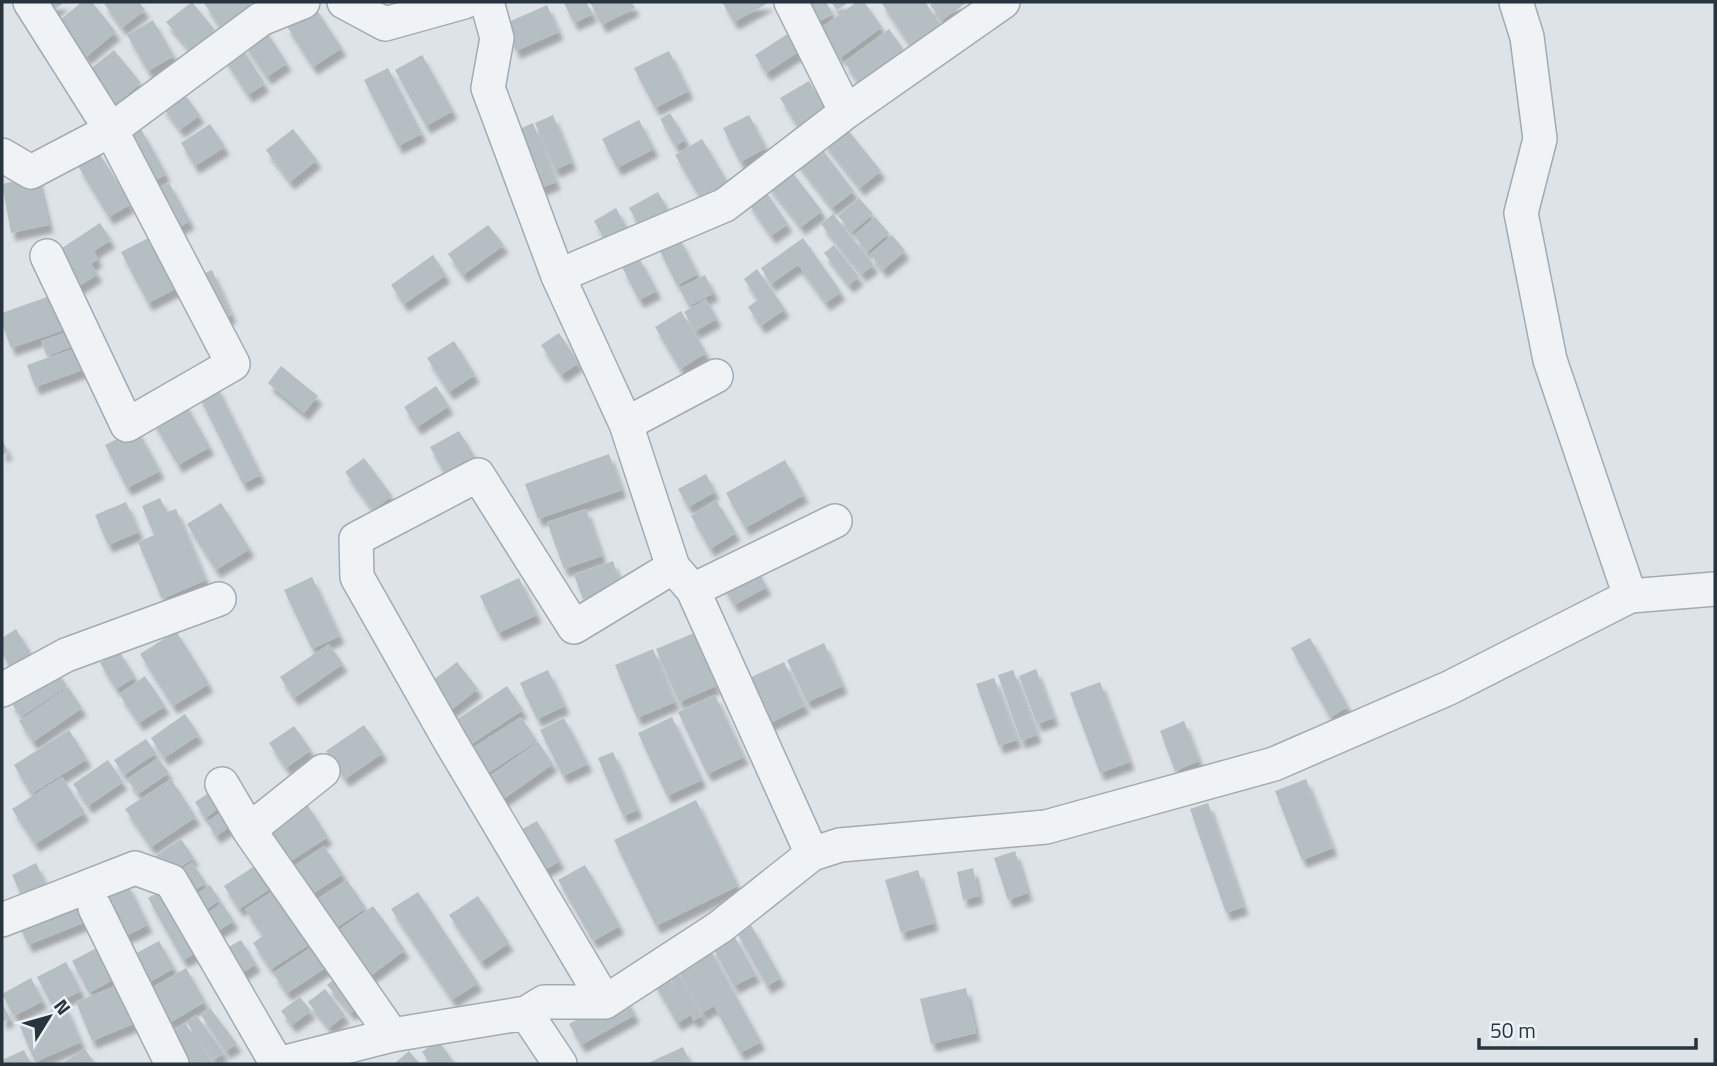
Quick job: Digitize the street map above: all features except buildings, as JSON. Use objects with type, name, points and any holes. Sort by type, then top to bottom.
[{"type":"street","points":[[30,2],[111,130],[233,364],[127,425],[47,256]]},
{"type":"street","points":[[2,155],[32,172],[111,130],[261,19],[303,2]]},
{"type":"street","points":[[344,2],[385,24],[464,2]]},
{"type":"street","points":[[487,2],[497,38],[488,88],[558,276],[626,424],[683,579],[812,854]]},
{"type":"street","points":[[791,2],[846,112]]},
{"type":"street","points":[[558,276],[725,205],[846,112],[1003,2]]},
{"type":"street","points":[[1516,2],[1527,37],[1540,139],[1521,213],[1550,360],[1630,596]]},
{"type":"street","points":[[626,424],[716,376]]},
{"type":"street","points":[[605,1002],[357,578],[356,539],[478,475],[574,626],[683,579],[835,521]]},
{"type":"street","points":[[2,920],[135,868],[171,881],[278,1064],[393,1035],[526,1013],[544,1002],[605,1002],[720,927],[812,854],[840,845],[1046,827],[1274,764],[1449,688],[1630,596],[1715,589]]},
{"type":"street","points":[[2,690],[66,655],[219,599]]},
{"type":"street","points":[[249,830],[323,771]]},
{"type":"street","points":[[222,784],[249,830],[393,1035]]},
{"type":"street","points":[[95,908],[172,1064]]},
{"type":"street","points":[[526,1013],[560,1064]]}]
